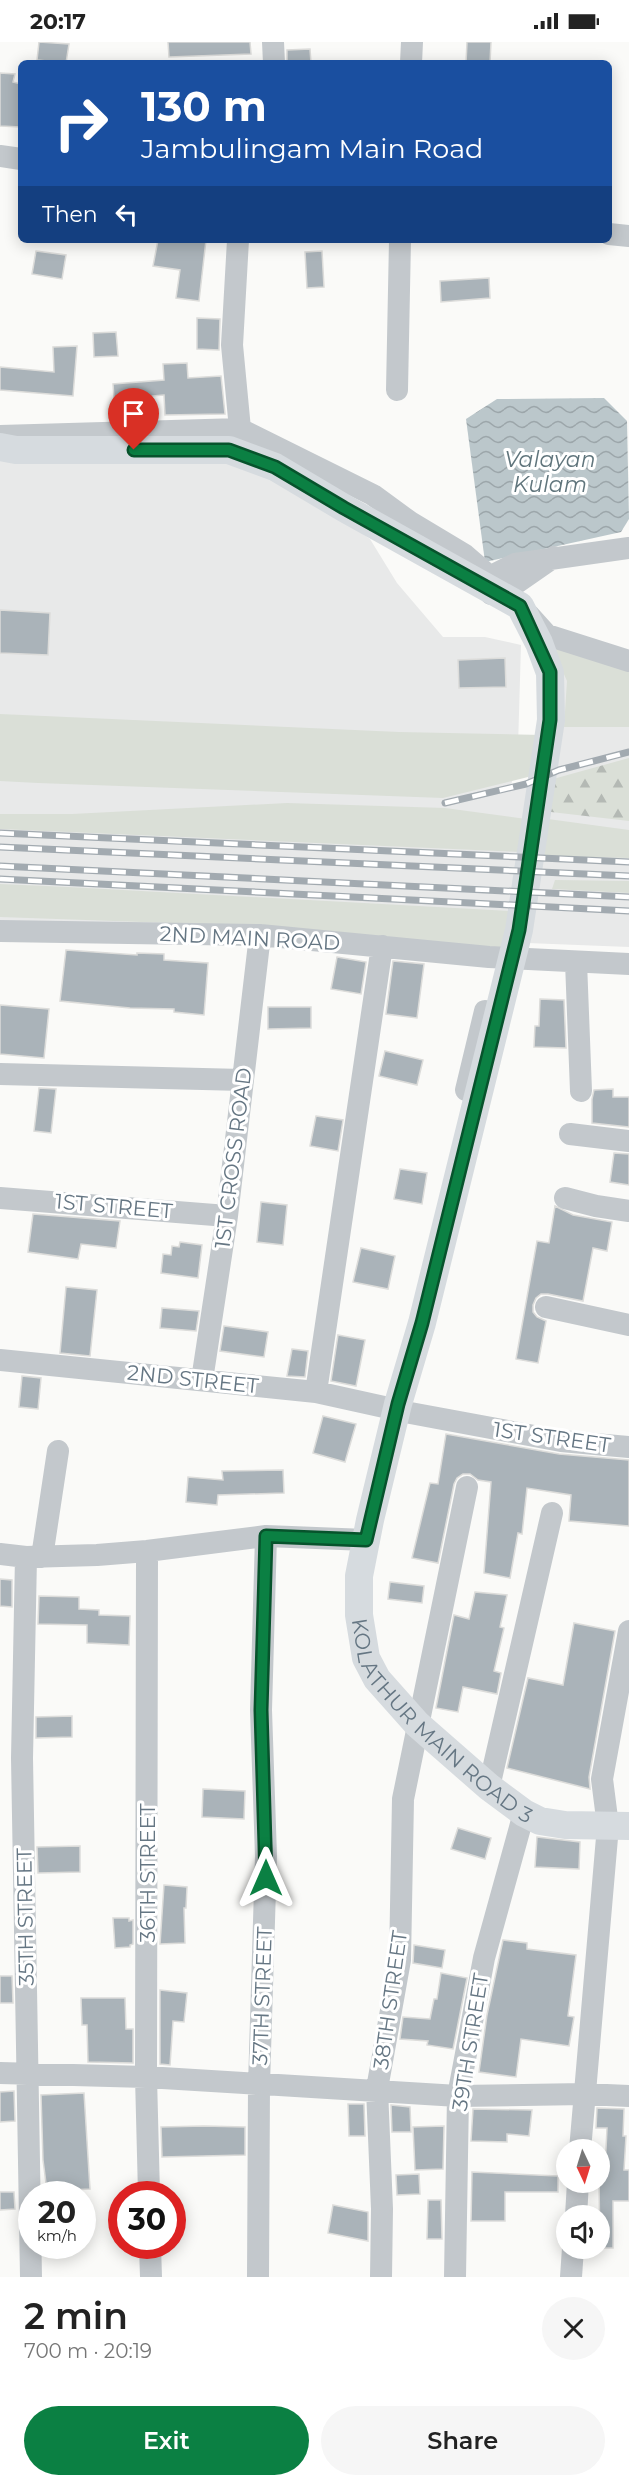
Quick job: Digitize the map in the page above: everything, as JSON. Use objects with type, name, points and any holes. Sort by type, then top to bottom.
[{"type":"main road","name":"KOLATHUR MAIN ROAD 3","points":[[5,444],[229,450],[275,467],[520,606],[550,672],[550,720],[519,930],[422,1323],[398,1404],[368,1530],[358,1576],[359,1615],[366,1658],[377,1679],[417,1724],[489,1787],[524,1813],[540,1821],[565,1825],[618,1826]]},
{"type":"street","points":[[273,42],[274,60]]},
{"type":"street","points":[[411,60],[412,42]]},
{"type":"street","points":[[0,156],[18,159]]},
{"type":"street","points":[[612,234],[629,236]]},
{"type":"street","points":[[238,243],[232,345],[240,429]]},
{"type":"street","points":[[397,390],[400,243]]},
{"type":"street","points":[[5,444],[240,429],[373,495],[410,522],[465,555],[498,583],[547,634],[629,661]]},
{"type":"street","points":[[498,583],[515,564],[629,548]]},
{"type":"street","name":"2ND MAIN ROAD","points":[[0,931],[260,935],[499,957],[629,964]]},
{"type":"street","name":"1ST CROSS ROAD","points":[[201,1380],[228,1216],[260,935]]},
{"type":"street","points":[[316,1392],[382,946]]},
{"type":"street","points":[[0,1554],[34,1557],[147,1551],[266,1536],[368,1530],[361,1511],[394,1410],[430,1329],[481,1125],[477,1117],[462,1106],[499,957]]},
{"type":"street","points":[[576,962],[581,1091]]},
{"type":"street","points":[[0,1074],[243,1080]]},
{"type":"street","points":[[570,1134],[629,1141]]},
{"type":"street","name":"1ST STREET","points":[[0,1198],[228,1216]]},
{"type":"street","points":[[565,1198],[629,1211]]},
{"type":"street","points":[[546,1307],[629,1325]]},
{"type":"street","name":"2ND STREET","points":[[0,1360],[316,1392],[394,1410]]},
{"type":"street","name":"1ST STREET","points":[[394,1410],[561,1441],[629,1447]]},
{"type":"street","name":"35TH STREET","points":[[31,2277],[22,1758],[34,1557],[58,1451]]},
{"type":"street","name":"38TH STREET","points":[[381,2277],[382,2209],[377,2089],[400,1960],[403,1799],[467,1487]]},
{"type":"street","points":[[489,1787],[552,1513]]},
{"type":"street","name":"37TH STREET","points":[[258,2277],[259,2085],[266,1856],[261,1710],[266,1536]]},
{"type":"street","name":"36TH STREET","points":[[147,1551],[146,2077],[149,2181]]},
{"type":"street","points":[[581,2139],[584,2094],[618,1826],[602,1779],[629,1631]]},
{"type":"street","name":"39TH STREET","points":[[455,2277],[458,2096],[484,1958],[524,1813]]},
{"type":"street","points":[[0,2073],[146,2077],[259,2085],[377,2089],[458,2096],[584,2094],[629,2096]]},
{"type":"street","points":[[150,2259],[151,2277]]},
{"type":"street","points":[[571,2277],[572,2259]]},
{"type":"shaded area","points":[[231,440],[370,539],[397,583],[443,637],[485,637],[521,645],[518,747],[511,787],[548,788],[557,667],[629,675],[629,947],[0,922],[0,443]]},
{"type":"green space","points":[[551,645],[629,666],[629,727],[564,727],[567,681]]},
{"type":"green space","points":[[0,714],[399,732],[542,735],[536,775],[443,798],[38,783],[0,781]]},
{"type":"green space","points":[[629,758],[629,821],[551,812],[553,779]]},
{"type":"green space","points":[[287,803],[445,808],[526,819],[522,852],[0,829],[0,814],[72,814]]},
{"type":"green space","points":[[548,819],[629,830],[629,858],[544,856]]},
{"type":"green space","points":[[555,880],[629,881],[629,893],[552,889]]},
{"type":"green space","points":[[0,884],[512,911],[508,951],[258,926],[0,917]]},
{"type":"water","name":"Valayan Kulam","points":[[604,398],[627,421],[629,519],[621,532],[485,562],[466,419],[497,399]]},
{"type":"building","points":[[39,42],[69,44],[66,60],[37,60]]},
{"type":"building","points":[[168,42],[250,42],[251,54],[169,57]]},
{"type":"building","points":[[467,42],[491,42],[490,60],[466,60]]},
{"type":"building","points":[[310,49],[311,60],[287,60],[287,50]]},
{"type":"building","points":[[0,73],[15,74],[13,82],[18,83],[18,127],[0,126]]},
{"type":"building","points":[[157,243],[206,243],[199,301],[176,298],[180,270],[153,266]]},
{"type":"building","points":[[36,251],[66,255],[62,279],[32,274]]},
{"type":"building","points":[[322,251],[324,287],[307,288],[305,252]]},
{"type":"building","points":[[489,278],[490,298],[441,302],[440,281]]},
{"type":"building","points":[[197,318],[220,319],[219,350],[197,349]]},
{"type":"building","points":[[116,332],[118,356],[94,357],[93,333]]},
{"type":"building","points":[[77,346],[73,396],[0,390],[0,367],[54,372],[53,347]]},
{"type":"building","points":[[187,363],[188,378],[221,376],[225,414],[165,415],[164,395],[114,399],[113,384],[164,380],[163,364]]},
{"type":"building","points":[[0,610],[50,613],[48,655],[0,653]]},
{"type":"building","points":[[505,658],[506,687],[459,688],[458,660]]},
{"type":"building","points":[[66,950],[137,955],[137,953],[164,954],[164,960],[208,963],[204,1015],[174,1012],[174,1009],[130,1008],[60,1001]]},
{"type":"building","points":[[337,957],[366,962],[361,994],[331,989]]},
{"type":"building","points":[[393,961],[424,964],[417,1018],[386,1014]]},
{"type":"building","points":[[540,999],[564,1000],[566,1048],[534,1047],[535,1026],[539,1026]]},
{"type":"building","points":[[0,1005],[49,1009],[44,1058],[0,1054]]},
{"type":"building","points":[[268,1007],[311,1007],[311,1028],[268,1029]]},
{"type":"building","points":[[385,1051],[423,1060],[417,1085],[379,1076]]},
{"type":"building","points":[[39,1088],[56,1089],[51,1133],[34,1131]]},
{"type":"building","points":[[613,1089],[613,1097],[629,1097],[629,1127],[592,1123],[594,1090]]},
{"type":"building","points":[[316,1116],[343,1120],[338,1151],[310,1146]]},
{"type":"building","points":[[614,1153],[629,1154],[629,1185],[610,1182]]},
{"type":"building","points":[[400,1169],[427,1173],[422,1204],[394,1199]]},
{"type":"building","points":[[261,1202],[287,1205],[283,1245],[257,1242]]},
{"type":"building","points":[[555,1206],[573,1215],[612,1222],[607,1251],[593,1248],[583,1301],[548,1294],[541,1294],[536,1298],[533,1312],[537,1317],[546,1321],[538,1363],[516,1359],[537,1241],[549,1243]]},
{"type":"building","points":[[33,1214],[120,1221],[116,1248],[81,1244],[78,1259],[28,1252]]},
{"type":"building","points":[[180,1242],[202,1245],[198,1278],[161,1273],[163,1254],[171,1255],[172,1246],[179,1247]]},
{"type":"building","points":[[361,1248],[395,1256],[388,1289],[353,1282]]},
{"type":"building","points":[[66,1287],[97,1290],[90,1356],[60,1353]]},
{"type":"building","points":[[162,1308],[199,1311],[196,1331],[160,1328]]},
{"type":"building","points":[[224,1326],[268,1332],[264,1357],[220,1351]]},
{"type":"building","points":[[338,1335],[365,1340],[356,1386],[331,1381]]},
{"type":"building","points":[[292,1349],[308,1351],[305,1377],[287,1376]]},
{"type":"building","points":[[22,1376],[41,1378],[38,1409],[19,1407]]},
{"type":"building","points":[[323,1416],[356,1424],[345,1462],[313,1453]]},
{"type":"building","points":[[446,1434],[559,1454],[629,1460],[629,1526],[569,1521],[571,1495],[527,1488],[522,1534],[518,1533],[510,1578],[484,1573],[491,1482],[478,1480],[470,1474],[463,1474],[454,1484],[438,1563],[412,1558],[430,1483],[438,1484]]},
{"type":"building","points":[[283,1470],[284,1493],[218,1495],[217,1505],[186,1502],[188,1477],[223,1480],[222,1471]]},
{"type":"building","points":[[0,1579],[12,1580],[12,1607],[0,1606]]},
{"type":"building","points":[[390,1582],[424,1586],[422,1603],[388,1599]]},
{"type":"building","points":[[475,1592],[507,1595],[500,1627],[504,1628],[494,1671],[501,1673],[497,1694],[463,1687],[458,1712],[436,1708],[454,1615],[469,1619]]},
{"type":"building","points":[[39,1596],[79,1597],[79,1609],[99,1610],[99,1615],[130,1616],[129,1645],[87,1643],[87,1625],[38,1624]]},
{"type":"building","points":[[574,1623],[615,1631],[589,1777],[590,1789],[507,1768],[528,1678],[563,1685]]},
{"type":"building","points":[[72,1716],[72,1737],[36,1738],[36,1717]]},
{"type":"building","points":[[203,1789],[245,1791],[244,1819],[202,1817]]},
{"type":"building","points":[[458,1828],[491,1838],[485,1859],[451,1849]]},
{"type":"building","points":[[537,1837],[580,1842],[579,1869],[535,1867]]},
{"type":"building","points":[[80,1846],[80,1872],[38,1873],[37,1847]]},
{"type":"building","points":[[164,1885],[187,1887],[186,1908],[184,1908],[185,1943],[160,1944]]},
{"type":"building","points":[[113,1918],[133,1920],[133,1944],[130,1947],[115,1948]]},
{"type":"building","points":[[503,1940],[527,1943],[527,1949],[576,1955],[568,2016],[574,2017],[569,2046],[521,2039],[516,2077],[479,2072],[487,2015]]},
{"type":"building","points":[[414,1945],[445,1950],[442,1968],[413,1963]]},
{"type":"building","points":[[441,1973],[467,1978],[453,2049],[427,2045],[428,2041],[400,2039],[403,2017],[430,2019],[434,1999],[437,1999]]},
{"type":"building","points":[[0,1976],[12,1976],[13,2003],[0,2003]]},
{"type":"building","points":[[160,1990],[187,1993],[184,2022],[173,2021],[170,2065],[160,2064]]},
{"type":"building","points":[[81,1998],[125,1998],[126,2029],[133,2029],[133,2063],[88,2062],[87,2025],[82,2025]]},
{"type":"building","points":[[14,2091],[15,2121],[0,2122],[0,2092]]},
{"type":"building","points":[[84,2093],[90,2181],[46,2181],[41,2095]]},
{"type":"building","points":[[348,2104],[364,2104],[365,2136],[349,2136]]},
{"type":"building","points":[[391,2105],[410,2107],[411,2132],[392,2132]]},
{"type":"building","points":[[597,2108],[624,2109],[623,2136],[626,2136],[624,2170],[629,2170],[629,2201],[613,2201],[613,2248],[610,2248],[610,2205],[599,2205],[599,2193],[610,2193],[610,2139],[606,2139],[607,2128],[596,2128]]},
{"type":"building","points":[[473,2109],[532,2110],[529,2136],[507,2134],[507,2142],[471,2141]]},
{"type":"building","points":[[444,2126],[443,2169],[415,2170],[413,2127]]},
{"type":"building","points":[[161,2127],[245,2127],[245,2155],[162,2157]]},
{"type":"building","points":[[472,2172],[556,2176],[556,2192],[505,2192],[505,2221],[471,2221]]},
{"type":"building","points":[[419,2174],[420,2194],[397,2195],[396,2175]]},
{"type":"building","points":[[0,2192],[14,2192],[15,2209],[0,2210]]},
{"type":"building","points":[[428,2200],[441,2200],[442,2239],[427,2239]]},
{"type":"building","points":[[333,2205],[368,2212],[368,2241],[328,2233]]},
{"type":"railway","points":[[445,803],[526,784],[559,770],[629,752]]},
{"type":"railway","points":[[0,833],[629,862]]},
{"type":"railway","points":[[0,847],[629,876]]},
{"type":"railway","points":[[0,866],[629,897]]},
{"type":"railway","points":[[0,879],[629,911]]},
{"type":"route","points":[[134,450],[229,450],[275,467],[520,606],[539,643],[550,672],[550,720],[519,930],[422,1323],[398,1404],[366,1540],[266,1536],[261,1710],[266,1878]]}]
